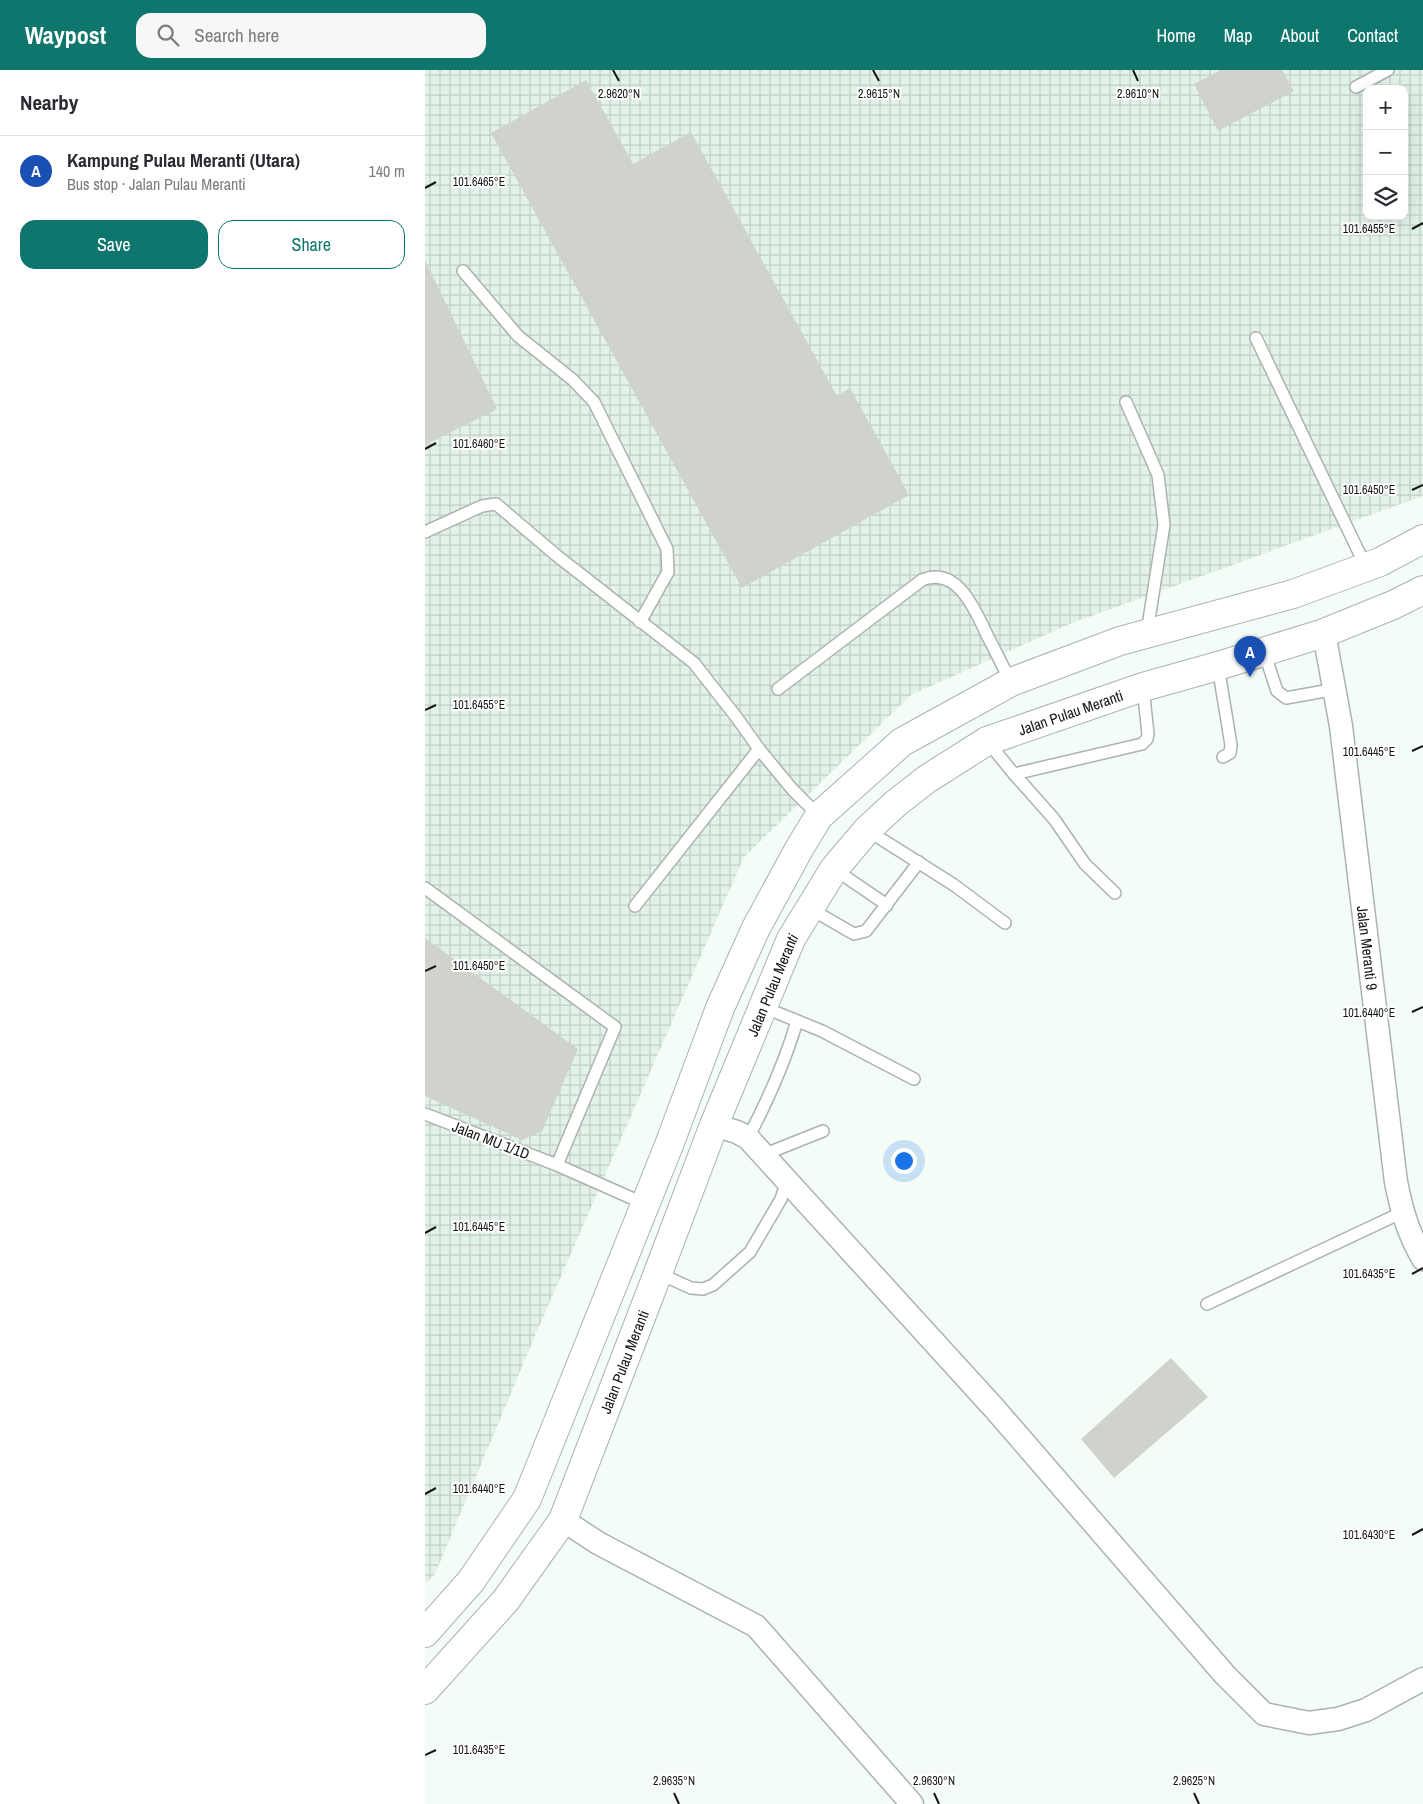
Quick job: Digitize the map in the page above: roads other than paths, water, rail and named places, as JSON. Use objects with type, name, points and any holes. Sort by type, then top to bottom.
[{"type":"main road","points":[[425,1633],[471,1581],[527,1499],[645,1204],[720,1008],[756,928],[819,816],[902,742],[1011,682],[1120,641],[1293,594],[1380,562],[1423,539]]},
{"type":"main road","name":"Jalan Pulau Meranti","points":[[425,1690],[506,1600],[563,1520],[713,1125],[761,1007],[791,939],[809,908],[835,869],[867,830],[895,804],[927,779],[987,741],[1143,687],[1324,633],[1393,605],[1423,590]]},
{"type":"street","name":"Jalan Meranti 9","points":[[1324,633],[1336,689],[1396,1182],[1411,1238],[1423,1259]]},
{"type":"street","points":[[713,1125],[737,1132],[748,1138],[994,1408],[1225,1675],[1264,1714],[1309,1723],[1338,1719],[1366,1710],[1423,1679]]},
{"type":"street","points":[[563,1520],[598,1543],[757,1626],[912,1804]]},
{"type":"lane","points":[[1356,87],[1388,70]]},
{"type":"lane","points":[[463,270],[519,336],[573,380],[594,402],[667,549],[668,572],[640,622]]},
{"type":"lane","points":[[1255,338],[1366,567]]},
{"type":"lane","points":[[1126,402],[1158,476],[1164,525],[1147,634]]},
{"type":"lane","points":[[425,532],[482,506],[497,504],[556,555],[694,663],[759,749],[819,816]]},
{"type":"lane","points":[[778,689],[923,580],[930,577],[938,577],[956,585],[970,600],[1011,682]]},
{"type":"lane","points":[[1264,651],[1277,691],[1286,698],[1336,689]]},
{"type":"lane","points":[[1218,666],[1231,745],[1230,753],[1223,757]]},
{"type":"lane","points":[[1014,774],[1142,744],[1147,739],[1148,734],[1143,687]]},
{"type":"lane","points":[[987,741],[1054,819],[1085,864],[1115,893]]},
{"type":"lane","points":[[635,906],[759,749]]},
{"type":"lane","points":[[867,830],[954,885],[1005,924]]},
{"type":"lane","points":[[809,908],[854,934],[866,931],[919,862]]},
{"type":"lane","points":[[835,869],[887,905]]},
{"type":"lane","points":[[425,888],[615,1027],[557,1165]]},
{"type":"lane","points":[[761,1007],[822,1031],[914,1079]]},
{"type":"lane","points":[[748,1138],[769,1098],[797,1021]]},
{"type":"lane","name":"Jalan MU 1/1D","points":[[425,1114],[557,1165],[645,1204]]},
{"type":"lane","points":[[763,1155],[823,1131]]},
{"type":"lane","points":[[658,1273],[691,1288],[703,1289],[713,1285],[750,1252],[781,1198],[787,1181]]},
{"type":"lane","points":[[1207,1304],[1403,1212]]},
{"type":"place","name":"Kampung Pulau Meranti (Utara)","points":[[1250,677]]}]
